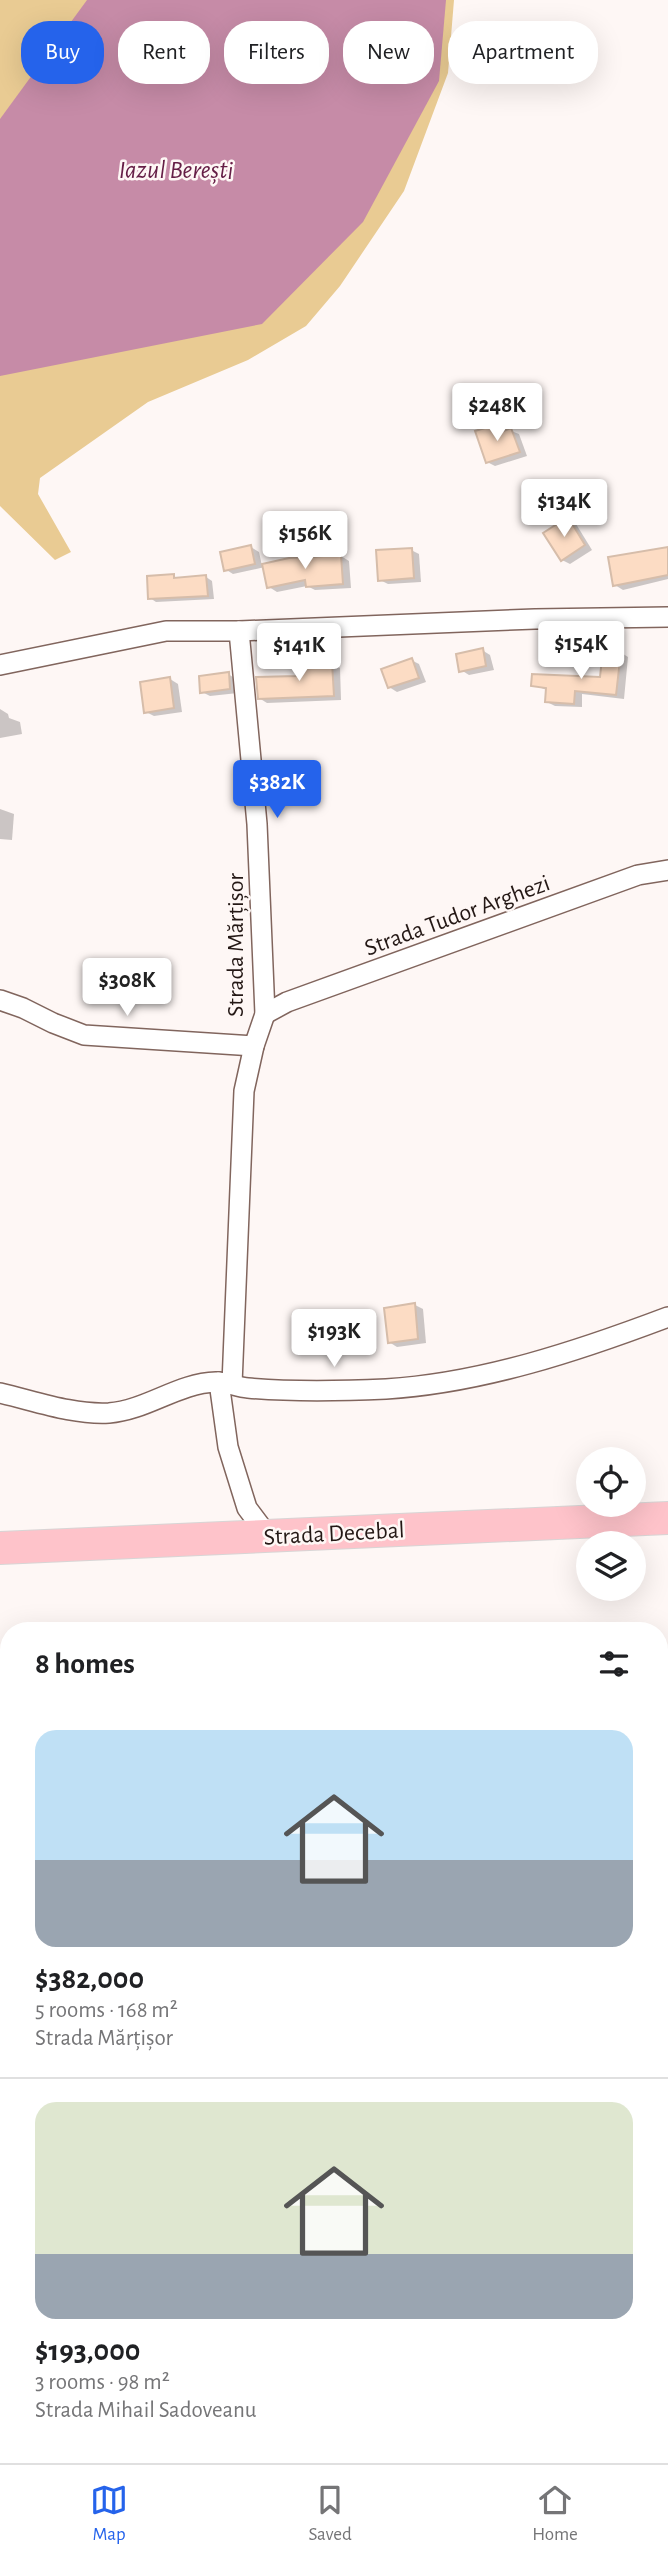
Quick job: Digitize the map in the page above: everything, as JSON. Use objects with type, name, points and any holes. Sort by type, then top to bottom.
[{"type":"main road","name":"Strada Decebal","points":[[0,1548],[668,1518]]},
{"type":"street","points":[[0,665],[166,631],[239,631],[535,618],[668,617]]},
{"type":"street","name":"Strada Mărțișor","points":[[239,631],[257,824],[265,1014],[254,1046],[244,1091],[226,1383],[228,1447],[247,1507],[268,1536]]},
{"type":"street","name":"Strada Tudor Arghezi","points":[[265,1014],[286,1002],[638,875],[668,870]]},
{"type":"street","points":[[0,1000],[84,1035],[254,1046]]},
{"type":"street","points":[[0,1393],[79,1412],[110,1413],[186,1388],[226,1383],[257,1388],[385,1389],[439,1383],[564,1353],[668,1317]]},
{"type":"shaded area","name":"Iazul Berești","points":[[0,0],[454,0],[452,21],[448,21],[448,73],[404,191],[340,286],[306,326],[248,360],[148,402],[40,478],[38,494],[71,552],[55,560],[0,506]]},
{"type":"water","name":"Iazul Berești","points":[[87,0],[446,0],[439,81],[363,222],[262,324],[0,376],[0,119],[26,84],[104,84],[104,21],[72,21]]},
{"type":"building","points":[[498,424],[501,432],[511,428],[520,452],[486,463],[475,431]]},
{"type":"building","points":[[568,517],[585,545],[561,561],[543,533]]},
{"type":"building","points":[[251,545],[255,564],[224,571],[220,552]]},
{"type":"building","points":[[668,547],[668,575],[613,586],[608,557]]},
{"type":"building","points":[[412,548],[414,578],[378,581],[376,550]]},
{"type":"building","points":[[341,555],[343,584],[306,587],[305,580],[267,588],[262,564],[289,558]]},
{"type":"building","points":[[174,574],[174,578],[206,575],[208,596],[148,599],[147,576]]},
{"type":"building","points":[[483,648],[486,666],[459,672],[456,654]]},
{"type":"building","points":[[603,649],[621,651],[616,695],[575,691],[574,704],[545,702],[546,688],[531,686],[532,674],[600,677]]},
{"type":"building","points":[[412,658],[419,678],[388,688],[381,669]]},
{"type":"building","points":[[332,662],[334,696],[258,699],[256,677],[297,676],[296,664]]},
{"type":"building","points":[[229,672],[230,689],[200,693],[199,676]]},
{"type":"building","points":[[170,677],[174,708],[144,713],[140,682]]},
{"type":"building","points":[[415,1303],[418,1339],[388,1343],[384,1308]]}]
